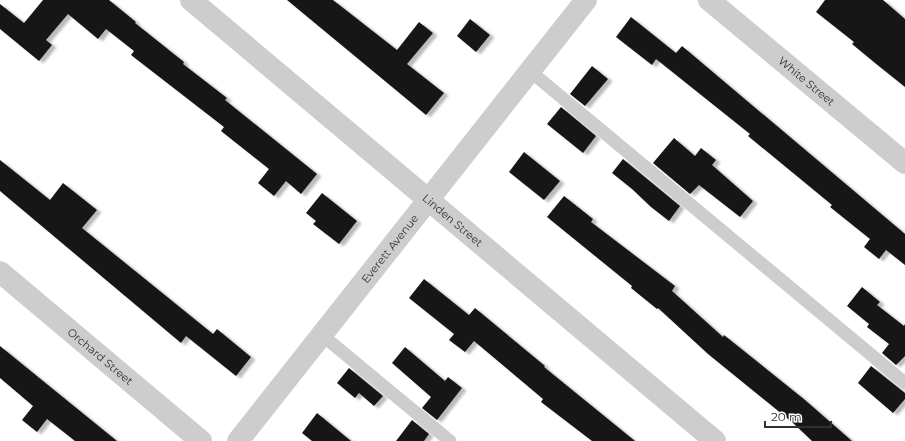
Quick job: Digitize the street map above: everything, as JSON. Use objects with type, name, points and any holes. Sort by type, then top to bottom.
[{"type":"street","name":"Linden Street","points":[[191,0],[715,441]]},
{"type":"street","name":"Everett Avenue","points":[[238,441],[586,0]]},
{"type":"street","name":"White Street","points":[[709,0],[905,163]]},
{"type":"street","name":"Orchard Street","points":[[0,272],[202,441]]},
{"type":"lane","points":[[530,71],[905,383]]},
{"type":"lane","points":[[322,335],[450,441]]},
{"type":"building","points":[[43,0],[109,0],[184,62],[183,64],[227,98],[225,100],[317,174],[301,194],[286,181],[274,196],[258,183],[269,169],[221,131],[224,127],[131,55],[134,51],[106,29],[98,39],[68,14],[46,40],[52,45],[39,61],[0,29],[0,4],[24,23]]},
{"type":"building","points":[[287,0],[333,0],[397,50],[419,22],[433,33],[407,64],[444,93],[426,115]]},
{"type":"building","points":[[825,0],[883,0],[905,19],[905,87],[852,44],[854,42],[816,12]]},
{"type":"building","points":[[631,17],[676,53],[682,46],[905,234],[905,265],[886,250],[879,259],[864,247],[870,239],[830,207],[832,205],[748,136],[750,134],[656,59],[652,65],[616,37]]},
{"type":"building","points":[[470,19],[490,35],[476,52],[457,36]]},
{"type":"building","points":[[592,66],[608,79],[585,106],[570,94]]},
{"type":"building","points":[[561,107],[596,136],[583,153],[547,124]]},
{"type":"building","points":[[674,138],[695,156],[701,148],[716,160],[712,165],[753,201],[740,217],[699,185],[690,194],[653,163]]},
{"type":"building","points":[[524,152],[560,181],[544,200],[509,172]]},
{"type":"building","points":[[623,159],[680,206],[669,221],[612,173]]},
{"type":"building","points":[[0,160],[50,200],[63,183],[97,210],[82,228],[213,334],[217,329],[251,357],[236,376],[186,336],[181,343],[0,191]]},
{"type":"building","points":[[322,193],[357,221],[339,244],[313,224],[316,221],[306,213]]},
{"type":"building","points":[[564,196],[593,219],[591,222],[675,286],[672,291],[723,337],[724,335],[805,400],[852,441],[812,441],[793,423],[708,354],[658,308],[657,309],[631,288],[632,286],[547,217]]},
{"type":"building","points":[[424,279],[469,315],[475,308],[545,366],[544,367],[635,441],[592,441],[541,402],[543,399],[474,341],[465,352],[449,340],[454,334],[409,298]]},
{"type":"building","points":[[862,287],[880,302],[877,305],[904,326],[905,324],[905,356],[896,365],[882,353],[889,344],[867,327],[869,324],[847,306]]},
{"type":"building","points":[[0,346],[117,441],[75,441],[47,419],[37,432],[22,420],[33,406],[0,378]]},
{"type":"building","points":[[405,347],[445,381],[448,377],[462,388],[437,420],[422,408],[431,397],[392,363]]},
{"type":"building","points":[[871,366],[905,393],[905,399],[893,413],[858,383]]},
{"type":"building","points":[[349,368],[383,396],[374,406],[359,393],[355,398],[337,383]]},
{"type":"building","points":[[317,413],[351,441],[312,441],[302,433]]},
{"type":"building","points":[[412,420],[429,434],[424,441],[396,441]]}]
